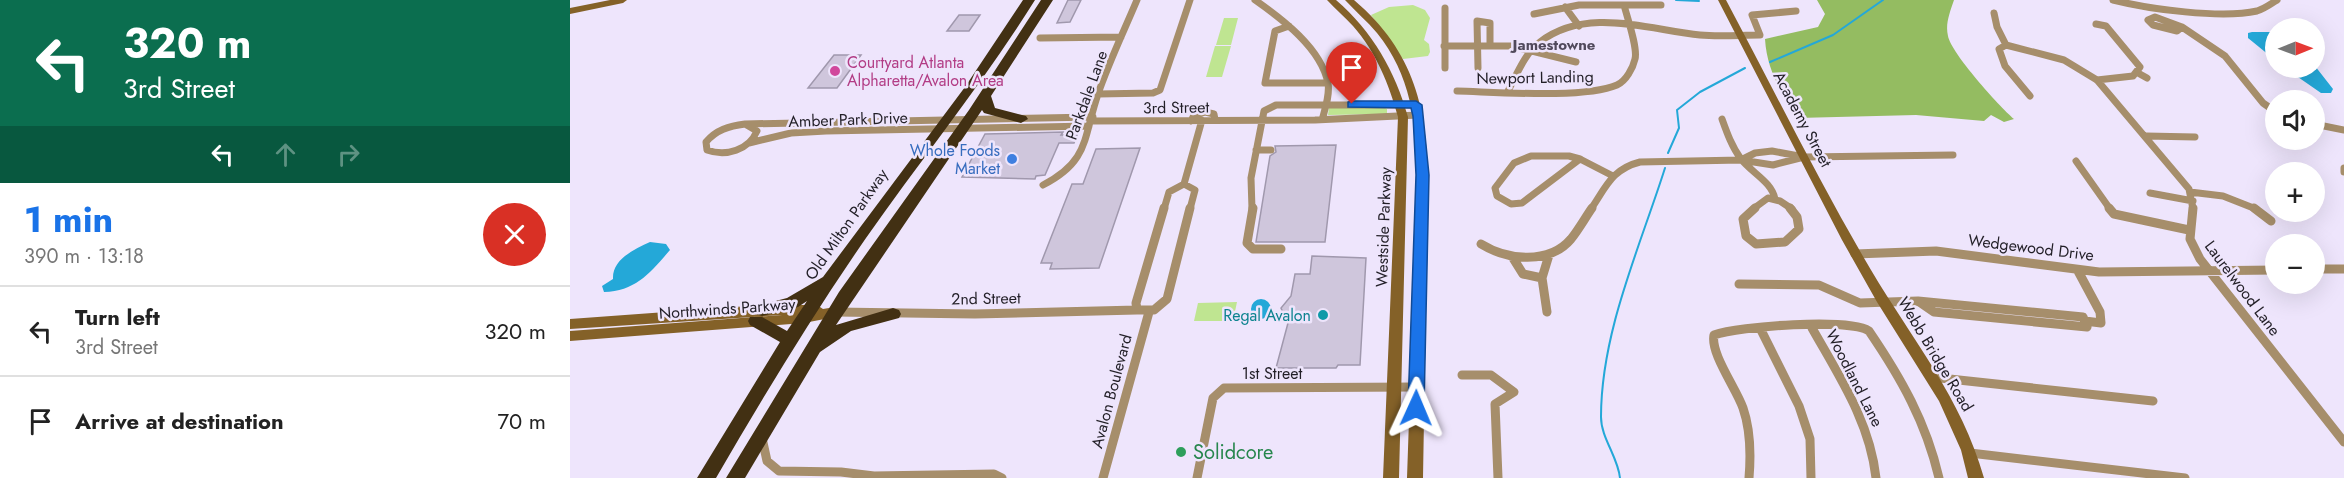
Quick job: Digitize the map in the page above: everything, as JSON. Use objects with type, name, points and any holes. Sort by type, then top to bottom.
[{"type":"highway","name":"Old Milton Parkway","points":[[735,478],[760,433],[1029,0]]},
{"type":"highway","name":"Old Milton Parkway","points":[[706,478],[790,340],[834,274],[954,124],[985,96],[1047,0]]},
{"type":"highway","points":[[1019,46],[1040,38],[1029,29]]},
{"type":"highway","points":[[985,96],[989,110],[1021,118]]},
{"type":"highway","points":[[790,340],[759,315],[802,298],[834,274]]},
{"type":"highway","points":[[808,355],[846,326],[893,314]]},
{"type":"main road","points":[[570,11],[623,0]]},
{"type":"main road","name":"Westside Parkway","points":[[1331,0],[1372,42],[1388,68],[1402,111],[1395,387],[1390,478]]},
{"type":"main road","points":[[1349,0],[1377,25],[1394,48],[1407,75],[1417,110],[1422,175],[1415,478]]},
{"type":"main road","name":"Academy Street","points":[[1722,0],[1855,254]]},
{"type":"main road","name":"Webb Bridge Road","points":[[1855,254],[1954,416],[1970,453],[1976,478]]},
{"type":"main road","name":"Northwinds Parkway","points":[[570,324],[836,312]]},
{"type":"main road","name":"Northwinds Parkway","points":[[570,336],[759,315]]},
{"type":"street","name":"Parkdale Lane","points":[[1043,185],[1072,165],[1091,122],[1098,94],[1137,0]]},
{"type":"street","points":[[1098,94],[1153,93],[1160,90],[1190,0]]},
{"type":"street","points":[[1255,0],[1288,26],[1314,57],[1328,83],[1322,120]]},
{"type":"street","points":[[2113,0],[2202,11],[2246,12],[2262,9],[2277,0]]},
{"type":"street","name":"Newport Landing","points":[[1457,91],[1594,91],[1618,84],[1626,77],[1636,57],[1624,5]]},
{"type":"street","points":[[1534,14],[1565,7],[1661,5]]},
{"type":"street","points":[[1565,7],[1579,26]]},
{"type":"street","points":[[1445,8],[1445,68]]},
{"type":"street","points":[[1508,91],[1532,50],[1551,35],[1579,26],[1629,24],[1701,35],[1760,34],[1752,15],[1796,11]]},
{"type":"street","points":[[1994,13],[1997,27],[2006,45],[1999,49],[2005,66],[2030,96]]},
{"type":"street","points":[[1478,68],[1475,24],[1482,20],[1490,23],[1490,45]]},
{"type":"street","points":[[2096,24],[2106,26],[2137,60],[2140,67],[2138,73],[2128,77],[2097,80]]},
{"type":"street","points":[[1288,26],[1275,31],[1264,83],[1328,83]]},
{"type":"street","points":[[2182,27],[2225,56],[2265,104]]},
{"type":"street","points":[[1040,38],[1121,37]]},
{"type":"street","points":[[1444,46],[1490,45],[1532,50],[1576,62]]},
{"type":"street","name":"Laurelwood Lane","points":[[2006,45],[2064,60],[2097,80],[2146,136],[2190,192],[2193,201],[2189,230],[2194,249],[2208,270],[2344,442]]},
{"type":"street","points":[[2138,73],[2147,78]]},
{"type":"street","name":"3rd Street","points":[[1261,121],[1263,111],[1272,106],[1324,104],[1402,111],[1417,110]]},
{"type":"street","name":"3rd Street","points":[[954,124],[1322,120],[1417,110]]},
{"type":"street","points":[[1191,121],[1194,115],[1205,112],[1214,114],[1215,120]]},
{"type":"street","name":"3rd Street","points":[[954,124],[1021,118],[1091,122]]},
{"type":"street","points":[[1722,119],[1731,146],[1741,159],[1753,174],[1773,189],[1775,199],[1791,208],[1799,219],[1799,229],[1785,242],[1756,244],[1746,236],[1743,219],[1764,199],[1775,199]]},
{"type":"street","points":[[1149,312],[1137,310],[1136,303],[1169,192],[1184,184],[1202,120]]},
{"type":"street","points":[[1261,121],[1251,178],[1254,205],[1247,243],[1253,249],[1281,249]]},
{"type":"street","name":"Amber Park Drive","points":[[745,124],[954,124],[791,133],[749,143],[725,153],[711,152],[705,146],[715,133],[731,126],[745,124]]},
{"type":"street","points":[[745,124],[757,131],[749,143]]},
{"type":"street","points":[[2325,126],[2344,130]]},
{"type":"street","points":[[2146,136],[2195,136]]},
{"type":"street","points":[[1256,150],[1271,150]]},
{"type":"street","points":[[1481,244],[1496,253],[1513,258],[1549,255],[1570,240],[1613,176],[1624,166],[1640,162],[1741,159],[1752,164],[1797,162],[1804,157],[1953,155]]},
{"type":"street","points":[[1580,159],[1522,203],[1511,204],[1495,192],[1514,163],[1521,158],[1569,156],[1580,159],[1613,176]]},
{"type":"street","points":[[2076,161],[2109,210],[2118,219],[2189,230]]},
{"type":"street","name":"Avalon Boulevard","points":[[1103,478],[1149,312],[1160,308],[1167,299],[1195,190],[1184,184]]},
{"type":"street","points":[[2190,192],[2237,199],[2256,208],[2265,216]]},
{"type":"street","points":[[2150,193],[2193,201]]},
{"type":"street","name":"Wedgewood Drive","points":[[1855,254],[1936,251],[2078,271],[2265,270]]},
{"type":"street","points":[[1547,312],[1542,278],[1549,255]]},
{"type":"street","points":[[1513,258],[1516,268],[1522,274],[1542,278]]},
{"type":"street","points":[[2325,269],[2344,269]]},
{"type":"street","points":[[1738,284],[1819,285],[1850,301],[1918,301],[1934,312],[2087,327],[2085,321],[2101,323],[2100,312],[2078,271]]},
{"type":"street","name":"2nd Street","points":[[836,312],[893,314],[1137,310]]},
{"type":"street","name":"Woodland Lane","points":[[1749,478],[1752,433],[1746,414],[1712,344],[1714,335],[1724,329],[1861,327],[1869,332],[1911,392],[1933,450],[1939,478]]},
{"type":"street","points":[[1760,328],[1800,406],[1810,439],[1811,478]]},
{"type":"street","name":"Woodland Lane","points":[[1812,328],[1864,425],[1875,460],[1876,478]]},
{"type":"street","points":[[1462,375],[1491,375],[1514,392],[1495,404],[1498,478]]},
{"type":"street","points":[[1931,377],[2153,400]]},
{"type":"street","name":"1st Street","points":[[1197,478],[1213,398],[1224,388],[1417,387]]},
{"type":"street","points":[[760,433],[767,461],[779,471],[841,471],[874,476],[994,474],[1002,478]]},
{"type":"street","points":[[1970,453],[2111,474],[2185,478]]},
{"type":"green space","points":[[1817,0],[1954,0],[1947,27],[1951,44],[1976,79],[2014,119],[2004,122],[1991,115],[1984,121],[1916,115],[1797,118],[1780,90],[1772,71],[1765,39],[1818,27],[1825,14]]},
{"type":"green space","points":[[1413,5],[1425,10],[1430,18],[1424,40],[1429,44],[1430,52],[1428,56],[1403,59],[1371,15],[1389,7]]},
{"type":"green space","points":[[1224,18],[1238,18],[1231,45],[1216,45]]},
{"type":"green space","points":[[1215,46],[1231,46],[1222,77],[1206,77]]},
{"type":"green space","points":[[1383,107],[1387,109],[1387,114],[1328,115],[1329,108]]},
{"type":"green space","points":[[1237,302],[1233,321],[1194,321],[1198,303]]},
{"type":"water","points":[[2265,32],[2265,52],[2248,38],[2248,33]]},
{"type":"water","points":[[2299,78],[2324,78],[2333,89],[2331,93],[2317,90]]},
{"type":"water","points":[[650,242],[666,244],[670,250],[642,279],[625,288],[604,292],[602,286],[613,279],[620,260]]},
{"type":"water","points":[[1261,299],[1268,302],[1271,309],[1268,316],[1261,319],[1254,316],[1251,309],[1254,302]]},
{"type":"building","points":[[1068,0],[1081,0],[1070,22],[1057,23]]},
{"type":"building","points":[[959,15],[980,15],[969,31],[947,31]]},
{"type":"building","name":"Courtyard Atlanta Alpharetta/Avalon Area","points":[[834,55],[861,55],[837,88],[808,88]]},
{"type":"building","name":"Whole Foods Market","points":[[1063,132],[1061,135],[1077,135],[1074,143],[1059,143],[1045,175],[1036,176],[1035,179],[962,177],[985,134]]},
{"type":"building","points":[[1336,145],[1325,242],[1256,242],[1270,156],[1276,152],[1275,146]]},
{"type":"building","points":[[1140,148],[1099,268],[1050,269],[1052,263],[1041,263],[1072,184],[1083,184],[1096,149]]},
{"type":"building","name":"Regal Avalon","points":[[1312,256],[1366,258],[1360,365],[1338,365],[1336,368],[1276,368],[1288,323],[1281,308],[1291,296],[1295,274],[1310,274]]},
{"type":"waterway","points":[[1676,0],[1699,1]]},
{"type":"waterway","points":[[1770,62],[1833,35],[1883,0]]},
{"type":"waterway","points":[[1668,153],[1679,128],[1677,110],[1700,92],[1745,68]]},
{"type":"waterway","points":[[1620,478],[1619,470],[1606,440],[1601,417],[1607,353],[1624,290],[1665,168]]},
{"type":"place","name":"Courtyard Atlanta Alpharetta/Avalon Area","points":[[835,71]]},
{"type":"place","name":"Whole Foods Market","points":[[1012,159]]},
{"type":"place","name":"Regal Avalon","points":[[1323,315]]},
{"type":"place","name":"Solidcore","points":[[1181,452]]},
{"type":"district","name":"Jamestowne","points":[[1554,45]]},
{"type":"route","points":[[1352,104],[1416,105],[1419,116],[1422,175],[1416,408]]}]
